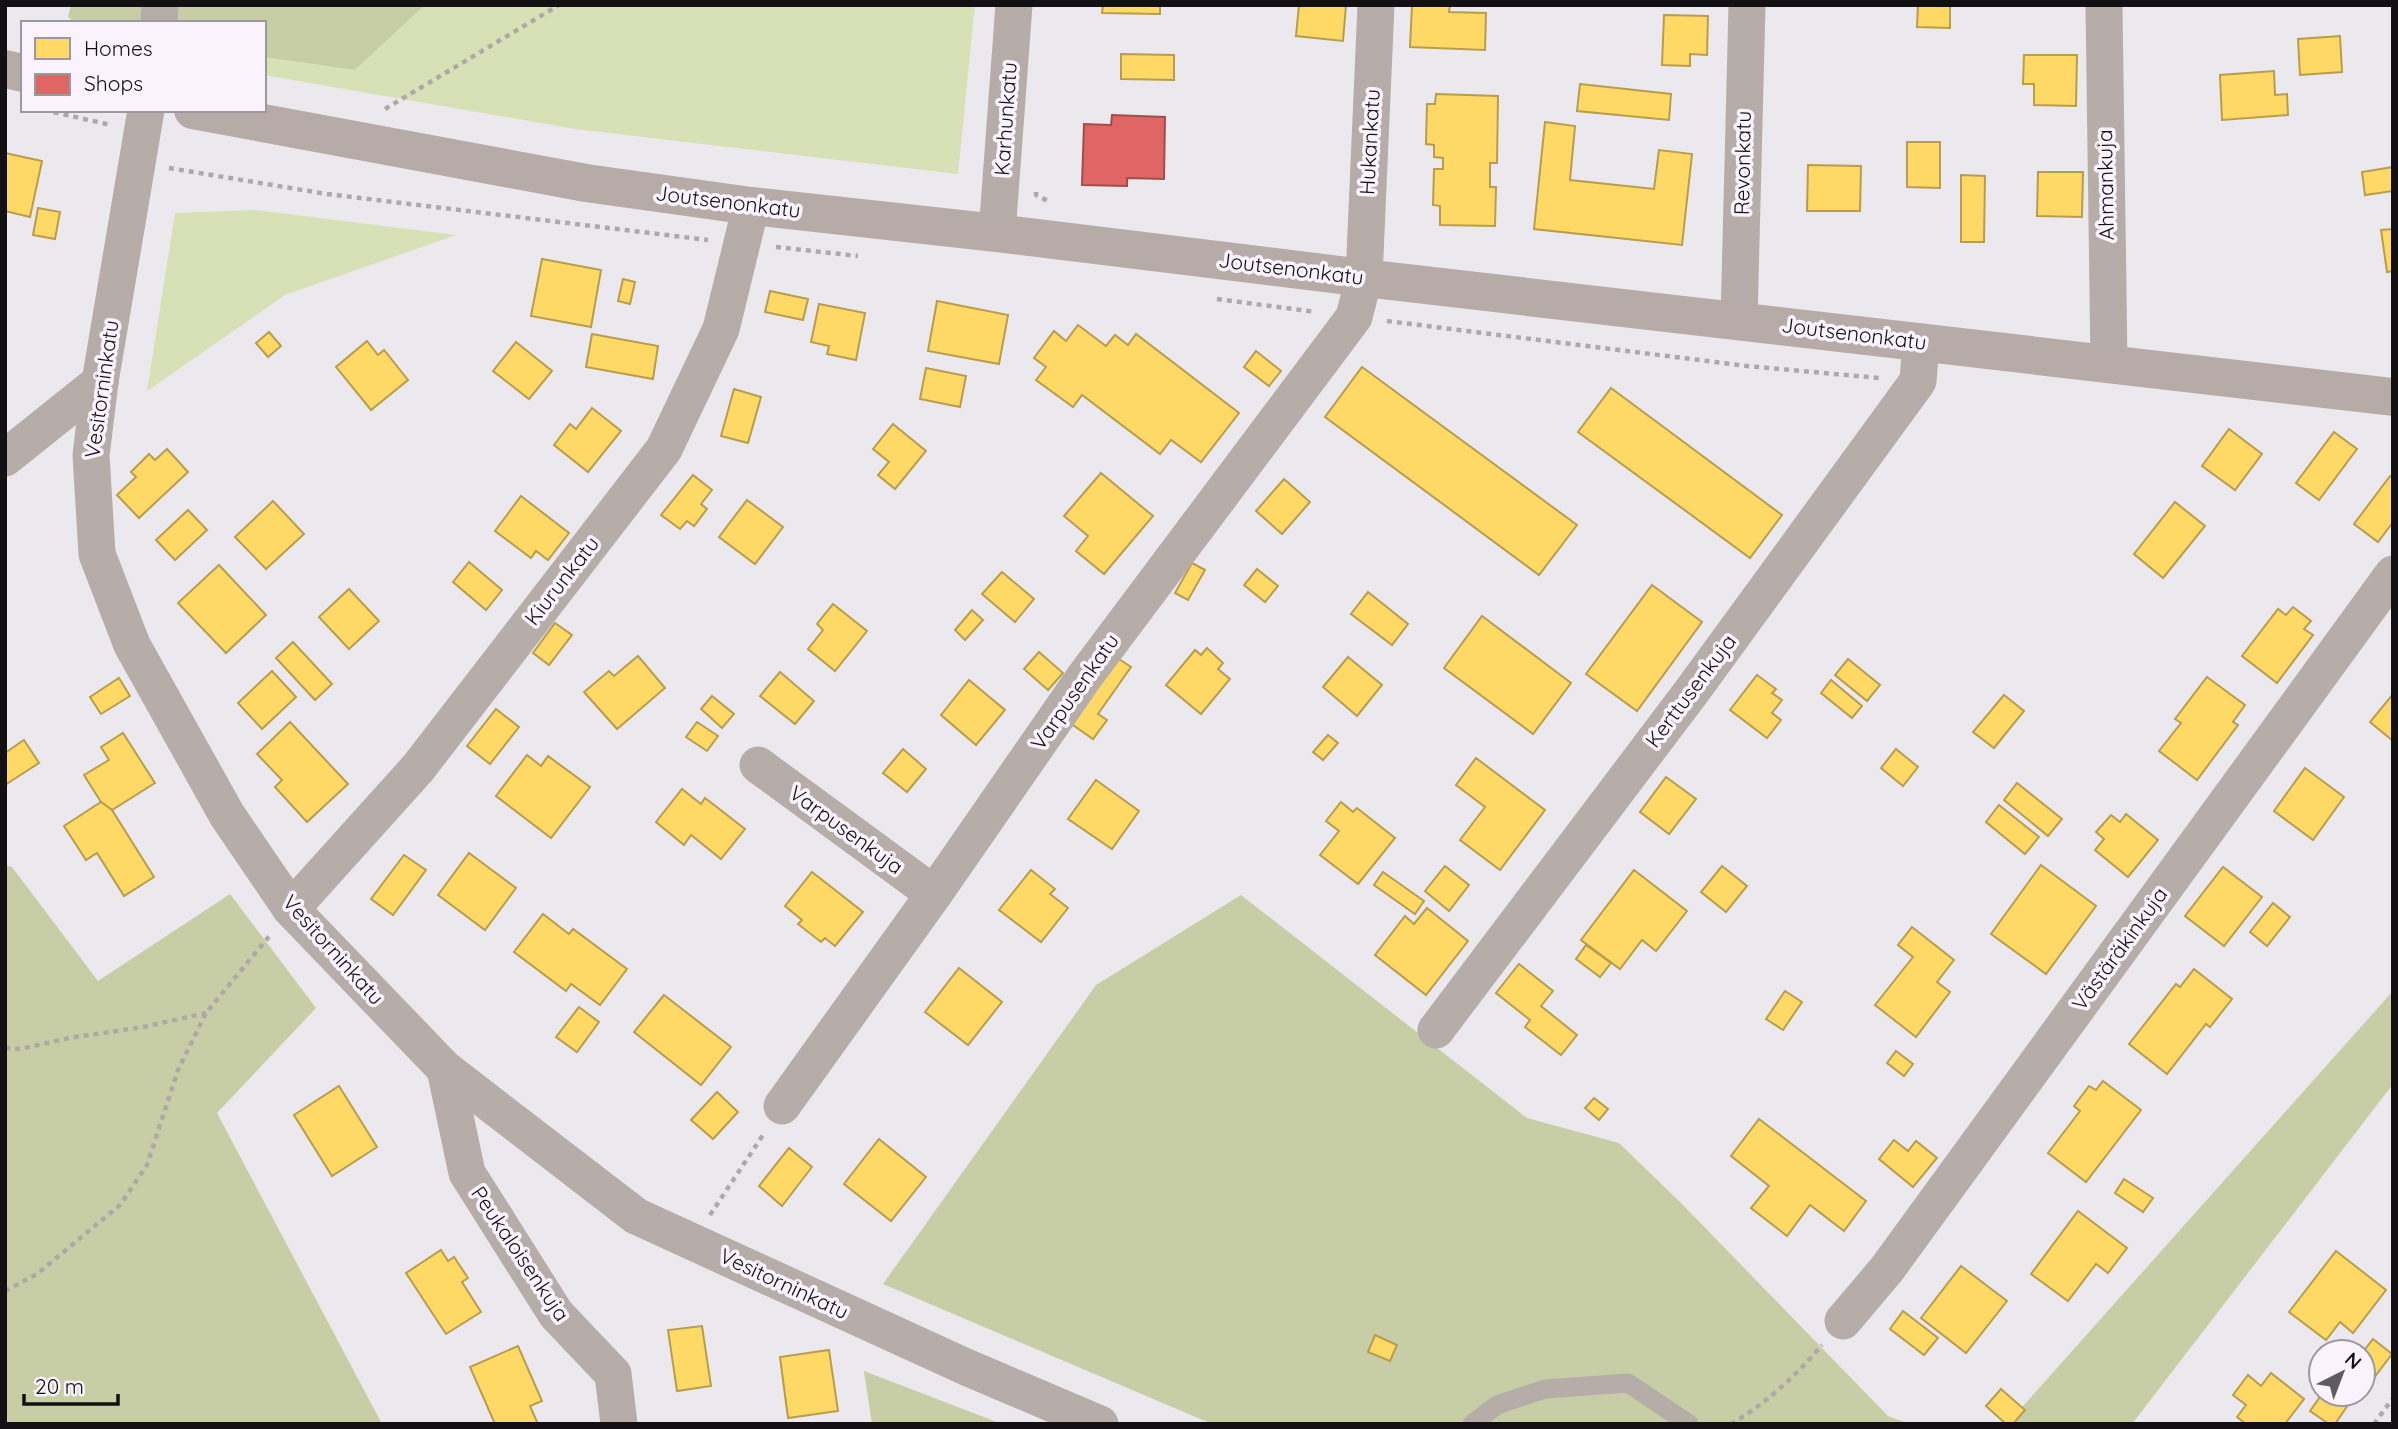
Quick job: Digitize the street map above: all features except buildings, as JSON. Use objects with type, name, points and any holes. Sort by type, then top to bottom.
[{"type":"main road","name":"Joutsenonkatu","points":[[204,112],[586,183],[751,206],[2393,397]]},
{"type":"street","name":"Karhunkatu","points":[[997,233],[1014,5]]},
{"type":"street","name":"Hukankatu","points":[[1364,278],[1376,5]]},
{"type":"street","name":"Revonkatu","points":[[1740,321],[1747,5]]},
{"type":"street","name":"Ahmankuja","points":[[2104,5],[2109,364]]},
{"type":"street","name":"Vesitorninkatu","points":[[129,114],[90,455],[97,554],[132,645],[227,815],[291,909],[445,1069],[636,1216],[966,1367],[1100,1424]]},
{"type":"street","name":"Kiurunkatu","points":[[291,909],[418,768],[664,449],[721,329],[751,206]]},
{"type":"street","name":"Varpusenkatu","points":[[782,1106],[934,894],[1085,676],[1354,317],[1364,278]]},
{"type":"street","name":"Kerttusenkuja","points":[[1436,1030],[1692,691],[1918,381],[1921,342]]},
{"type":"street","points":[[12,442],[100,382]]},
{"type":"street","name":"Västäräkinkuja","points":[[1843,1321],[1886,1269],[2393,574]]},
{"type":"street","name":"Varpusenkuja","points":[[758,765],[934,894]]},
{"type":"street","name":"Peukaloisenkuja","points":[[445,1069],[467,1173],[556,1314],[613,1374],[620,1424]]},
{"type":"lane","points":[[1472,1424],[1497,1405],[1545,1389],[1628,1383],[1689,1424]]},
{"type":"path","points":[[335,137],[559,5]]},
{"type":"path","points":[[53,112],[111,125],[129,114]]},
{"type":"path","points":[[1037,182],[1036,195],[1070,212],[1068,242]]},
{"type":"path","points":[[5,1290],[37,1274],[120,1205],[147,1165],[178,1070],[206,1013],[249,964],[291,909]]},
{"type":"path","points":[[5,1048],[20,1049],[206,1013]]},
{"type":"path","points":[[692,1242],[782,1106]]},
{"type":"path","points":[[1731,1424],[1773,1394],[1815,1354],[1843,1321]]},
{"type":"path","points":[[2374,1424],[2393,1398]]},
{"type":"green space","points":[[71,5],[425,5],[355,70],[266,57],[266,21],[73,21],[68,17]]},
{"type":"green space","points":[[425,5],[975,5],[958,174],[575,129],[266,75],[266,57],[355,70]]},
{"type":"green space","points":[[256,210],[456,235],[285,295],[147,391],[175,213]]},
{"type":"green space","points":[[5,865],[12,867],[98,981],[230,894],[316,1008],[217,1113],[382,1424],[5,1424]]},
{"type":"green space","points":[[1241,895],[1527,1118],[1619,1143],[1888,1416],[1910,1424],[1212,1424],[883,1284],[1096,985]]},
{"type":"green space","points":[[2393,991],[2393,1084],[2132,1424],[2007,1424]]},
{"type":"green space","points":[[864,1371],[1002,1424],[872,1424]]}]
